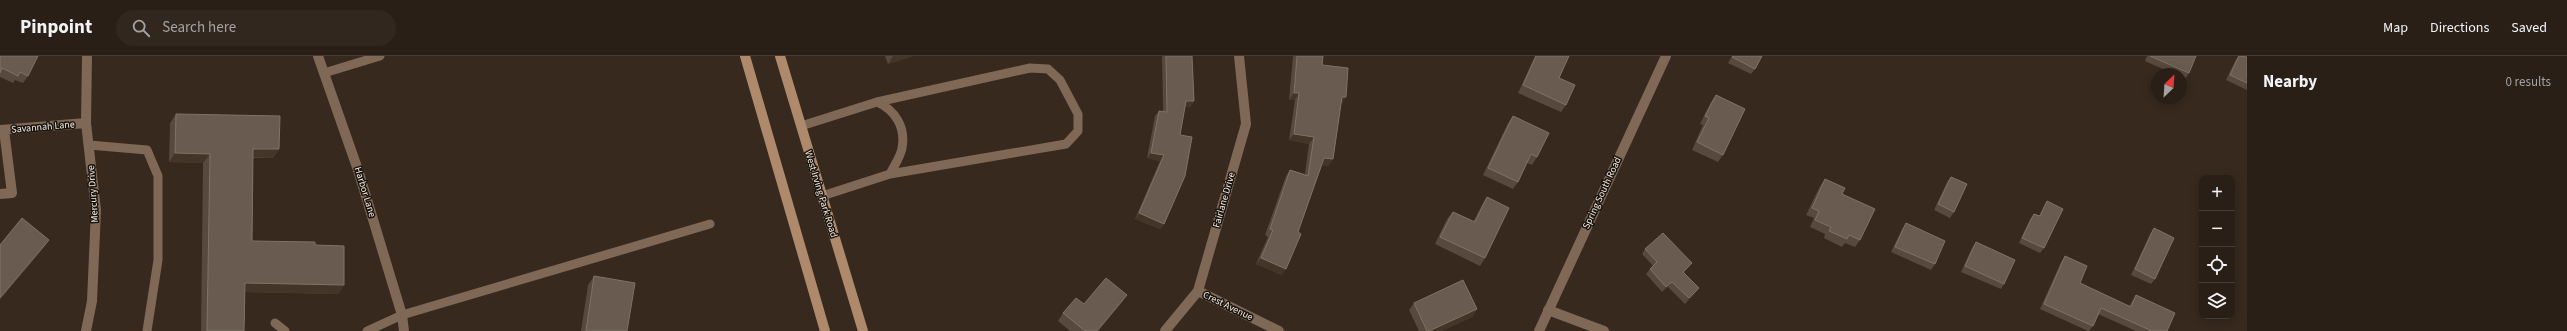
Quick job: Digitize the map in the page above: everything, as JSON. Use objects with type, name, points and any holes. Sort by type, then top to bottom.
[{"type":"main road","points":[[745,56],[825,331]]},
{"type":"main road","name":"West Irving Park Road","points":[[780,56],[863,331]]},
{"type":"street","name":"Mercury Drive","points":[[86,331],[92,301],[96,210],[86,123],[87,56]]},
{"type":"street","name":"Harbor Lane","points":[[318,56],[358,170],[402,315],[404,331]]},
{"type":"street","name":"Fairlane Drive","points":[[1165,331],[1198,291],[1246,124],[1239,56]]},
{"type":"street","name":"Spring South Road","points":[[1539,331],[1666,56]]},
{"type":"street","name":"Savannah Lane","points":[[2,130],[86,123]]},
{"type":"street","points":[[0,194],[12,193],[2,130]]},
{"type":"street","name":"Crest Avenue","points":[[1198,291],[1279,331]]},
{"type":"street","points":[[1548,310],[1604,331]]},
{"type":"lane","points":[[324,73],[380,56]]},
{"type":"lane","points":[[801,126],[877,102],[1030,68],[1048,69],[1060,80],[1078,114],[1078,131],[1066,144],[890,174],[822,196]]},
{"type":"lane","points":[[877,102],[887,107],[900,120],[902,148],[890,174]]},
{"type":"lane","points":[[89,145],[147,150],[158,176],[158,260],[147,331]]},
{"type":"lane","points":[[367,331],[402,315],[710,224]]},
{"type":"lane","points":[[275,323],[285,331]]},
{"type":"building","points":[[0,56],[38,56],[28,76],[20,72],[18,76],[2,68],[0,73]]},
{"type":"building","points":[[1166,56],[1192,56],[1194,101],[1186,101],[1180,135],[1192,137],[1185,176],[1164,224],[1139,213],[1164,155],[1151,153],[1159,111],[1167,112]]},
{"type":"building","points":[[1297,56],[1323,56],[1322,65],[1348,68],[1346,97],[1342,97],[1333,159],[1324,158],[1298,232],[1301,234],[1286,269],[1261,258],[1273,230],[1270,229],[1290,170],[1308,176],[1314,137],[1294,134],[1299,93],[1294,93]]},
{"type":"building","points":[[1536,56],[1569,56],[1559,78],[1575,85],[1566,105],[1523,85]]},
{"type":"building","points":[[1762,56],[1755,69],[1732,57]]},
{"type":"building","points":[[2150,56],[2196,56],[2189,73],[2187,72],[2187,68],[2178,68]]},
{"type":"building","points":[[2239,56],[2247,57],[2247,83],[2230,75]]},
{"type":"building","points":[[1716,95],[1745,109],[1723,155],[1697,142],[1709,118],[1705,116]]},
{"type":"building","points":[[176,114],[280,116],[279,149],[253,149],[252,241],[315,242],[315,245],[344,246],[344,285],[245,283],[244,331],[207,331],[210,154],[175,153]]},
{"type":"building","points":[[1513,116],[1549,133],[1537,157],[1531,154],[1518,182],[1488,168]]},
{"type":"building","points":[[1951,177],[1967,184],[1954,212],[1938,204]]},
{"type":"building","points":[[1825,179],[1845,188],[1842,194],[1875,209],[1860,240],[1849,235],[1847,239],[1829,231],[1831,227],[1815,220],[1819,211],[1812,208]]},
{"type":"building","points":[[1487,197],[1509,208],[1485,258],[1440,237],[1453,212],[1475,222]]},
{"type":"building","points":[[2047,201],[2063,209],[2044,248],[2022,238],[2034,214],[2040,216]]},
{"type":"building","points":[[22,218],[49,240],[0,298],[0,245]]},
{"type":"building","points":[[1906,223],[1945,241],[1935,264],[1895,247]]},
{"type":"building","points":[[2154,228],[2174,238],[2155,279],[2135,269]]},
{"type":"building","points":[[1663,233],[1692,263],[1683,272],[1699,288],[1689,298],[1672,282],[1666,287],[1650,269],[1657,262],[1645,249]]},
{"type":"building","points":[[1976,242],[2015,260],[2004,284],[1965,266]]},
{"type":"building","points":[[2065,256],[2087,266],[2080,283],[2131,307],[2136,295],[2175,313],[2167,331],[2152,331],[2101,308],[2093,326],[2044,304]]},
{"type":"building","points":[[594,276],[635,283],[627,331],[586,331]]},
{"type":"building","points":[[1106,278],[1127,295],[1097,331],[1085,331],[1063,313],[1076,298],[1084,304]]},
{"type":"building","points":[[1463,280],[1477,309],[1427,331],[1414,303]]}]
